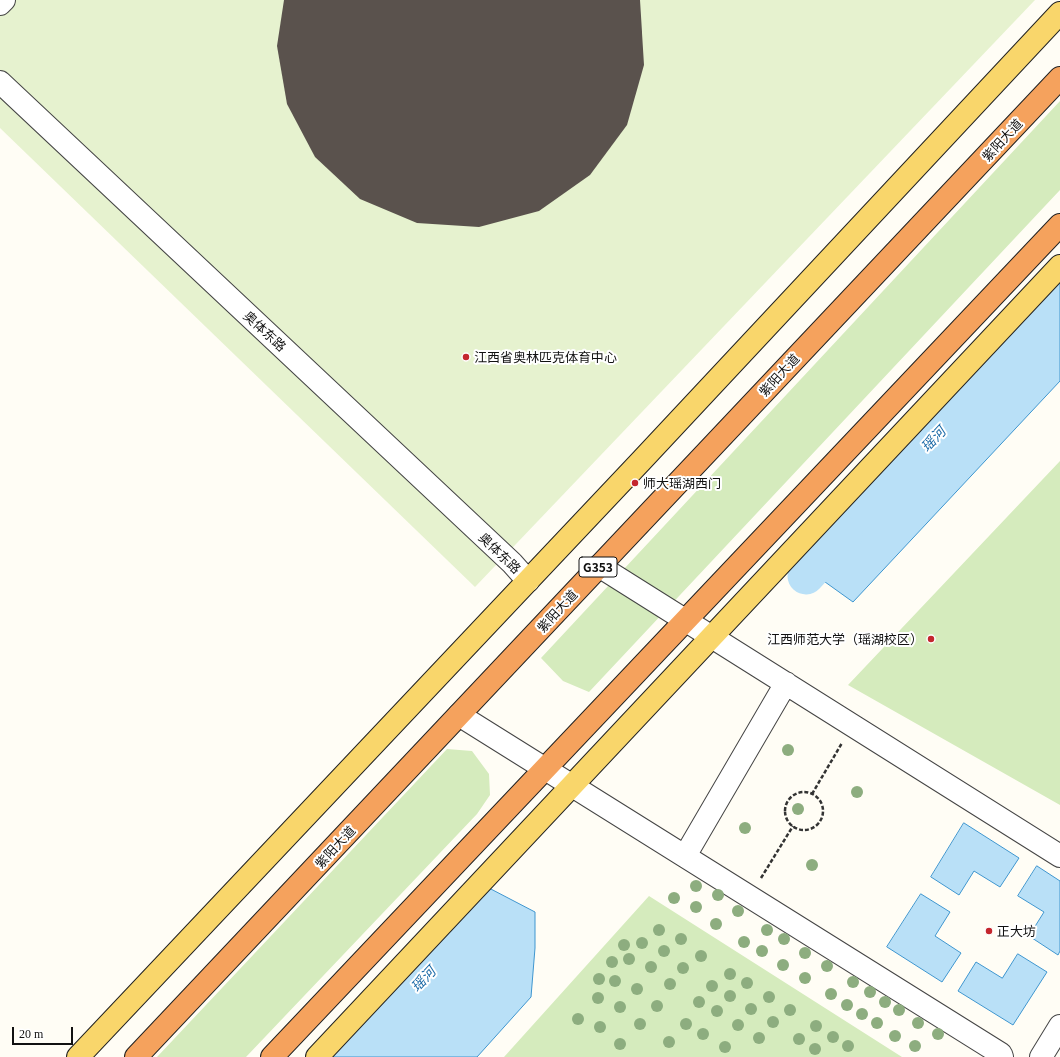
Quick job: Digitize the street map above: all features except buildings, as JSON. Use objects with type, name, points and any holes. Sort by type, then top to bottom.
[{"type":"highway","name":"紫阳大道","points":[[136,1057],[1060,78]]},
{"type":"highway","points":[[272,1057],[1060,225]]},
{"type":"main road","points":[[78,1057],[528,581],[1060,13]]},
{"type":"main road","points":[[317,1057],[1060,266]]},
{"type":"street","points":[[0,4],[4,0]]},
{"type":"street","name":"奥体东路","points":[[0,82],[500,552],[528,581]]},
{"type":"street","points":[[599,566],[1060,856]]},
{"type":"street","points":[[685,856],[786,684]]},
{"type":"street","points":[[459,715],[1001,1054],[1002,1057]]},
{"type":"street","points":[[1041,1057],[1060,1026]]},
{"type":"path","points":[[812,794],[853,726]]},
{"type":"path","points":[[804,792],[812,794],[820,800],[822,805],[822,817],[819,823],[814,827],[802,830],[793,826],[787,819],[785,813],[786,806],[788,800],[798,793],[804,792]]},
{"type":"path","points":[[750,896],[793,826]]},
{"type":"green space","name":"江西省奥林匹克体育中心","points":[[0,0],[1035,0],[475,587],[0,128]]},
{"type":"green space","points":[[1060,101],[1060,190],[589,692],[563,681],[541,658]]},
{"type":"green space","points":[[1060,461],[1060,805],[848,685]]},
{"type":"green space","points":[[447,749],[472,751],[489,774],[490,795],[477,814],[246,1057],[157,1057]]},
{"type":"green space","points":[[649,896],[902,1057],[504,1057]]},
{"type":"water","points":[[1060,275],[1060,381],[853,602],[793,559]]},
{"type":"water","points":[[964,823],[1019,858],[1000,887],[974,871],[959,895],[931,877]]},
{"type":"water","points":[[1037,866],[1060,881],[1060,951],[1058,955],[1029,936],[1044,912],[1018,896]]},
{"type":"water","points":[[487,887],[535,912],[535,948],[531,997],[477,1057],[328,1057]]},
{"type":"water","points":[[921,894],[950,912],[935,936],[961,953],[942,982],[887,947]]},
{"type":"water","points":[[1018,954],[1047,972],[1013,1025],[958,991],[976,962],[1002,978]]},
{"type":"waterway","name":"瑶河","points":[[806,576],[844,535]]},
{"type":"place","name":"江西省奥林匹克体育中心","points":[[466,357]]},
{"type":"place","name":"师大瑶湖西门","points":[[635,483]]},
{"type":"place","name":"江西师范大学（瑶湖校区）","points":[[931,639]]},
{"type":"place","name":"正大坊","points":[[989,931]]}]
